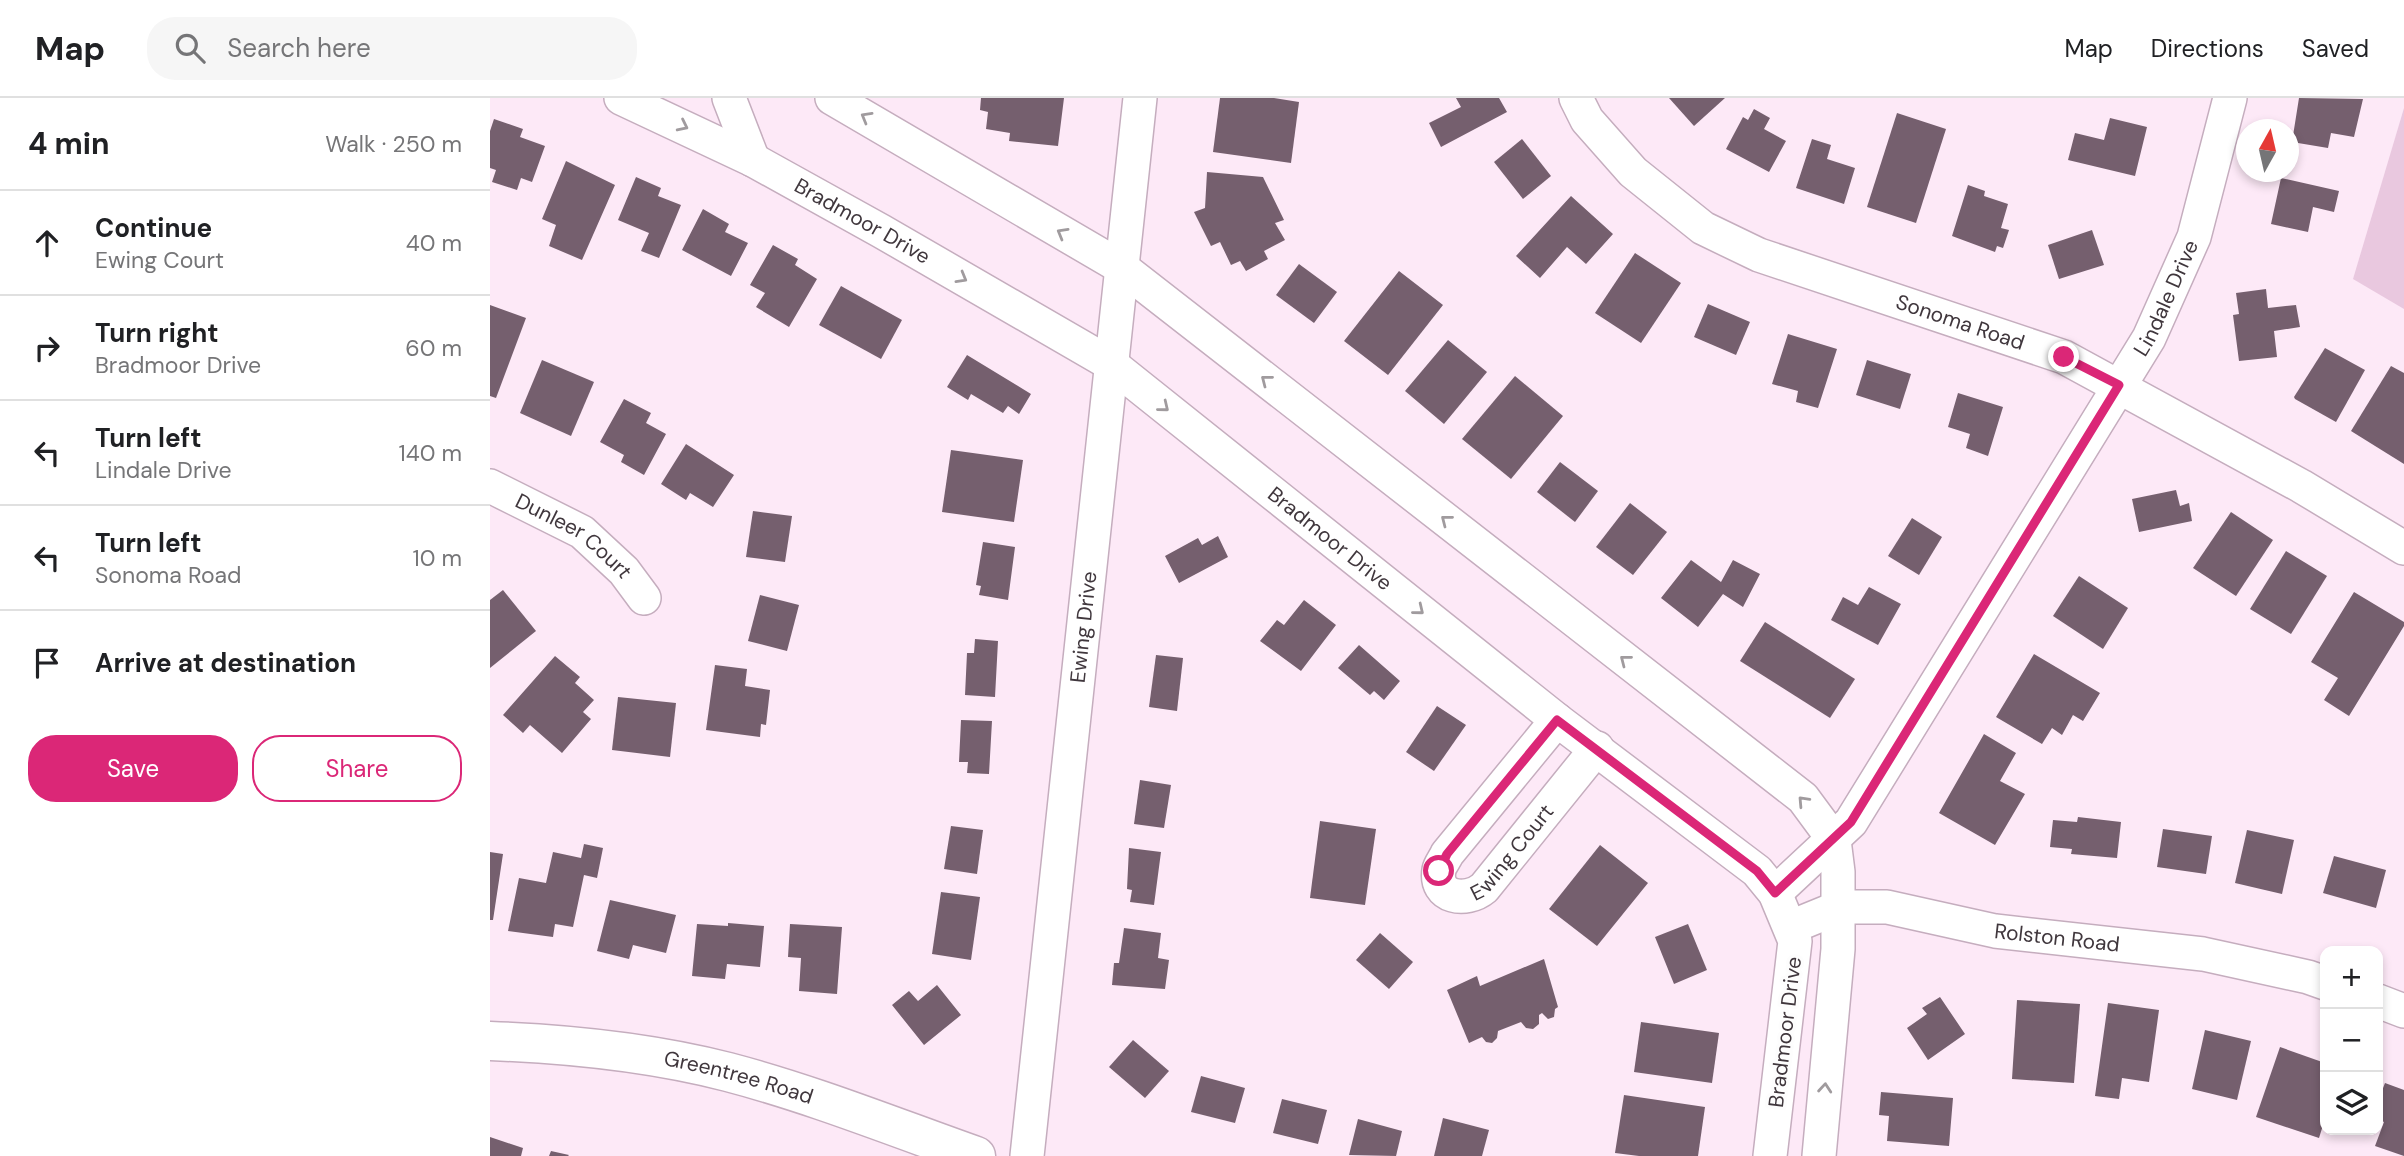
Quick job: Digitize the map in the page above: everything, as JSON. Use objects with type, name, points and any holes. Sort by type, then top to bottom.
[{"type":"street","name":"Bradmoor Drive","points":[[621,98],[753,160],[881,230],[1111,364],[1557,720],[1757,871],[1775,893],[1795,941],[1770,1156]]},
{"type":"street","points":[[729,98],[753,160]]},
{"type":"street","points":[[832,98],[1121,267],[1803,798],[1834,840]]},
{"type":"street","name":"Ewing Drive","points":[[1027,1156],[1140,98]]},
{"type":"street","name":"Sonoma Road","points":[[1576,98],[1587,120],[1633,172],[1703,228],[1759,255],[2064,357],[2301,486],[2404,548]]},
{"type":"street","name":"Lindale Drive","points":[[1775,893],[1851,822],[2149,338],[2193,237],[2230,98]]},
{"type":"street","name":"Dunleer Court","points":[[490,486],[582,532],[624,571],[644,598]]},
{"type":"street","name":"Ewing Court","points":[[1557,720],[1447,854],[1439,871],[1441,884],[1448,894],[1463,898],[1475,895],[1484,888],[1597,748]]},
{"type":"street","name":"Bradmoor Drive","points":[[1819,1156],[1840,907],[1834,840]]},
{"type":"street","name":"Rolston Road","points":[[1791,927],[1840,907],[1887,907],[1994,931],[2203,954],[2320,981]]},
{"type":"street","points":[[2383,1003],[2404,1011]]},
{"type":"street","name":"Greentree Road","points":[[490,1041],[604,1049],[726,1071],[782,1087],[976,1156]]},
{"type":"shaded area","points":[[2404,108],[2404,309],[2353,279]]},
{"type":"building","points":[[981,98],[1064,98],[1058,146],[1009,141],[1010,133],[986,129],[988,112],[980,110]]},
{"type":"building","points":[[1220,98],[1274,98],[1299,102],[1291,163],[1213,152]]},
{"type":"building","points":[[1456,98],[1499,98],[1507,112],[1441,147],[1429,123],[1461,107]]},
{"type":"building","points":[[1669,98],[1725,98],[1694,126]]},
{"type":"building","points":[[2299,98],[2363,99],[2354,137],[2331,133],[2328,148],[2299,143],[2299,119],[2296,119]]},
{"type":"building","points":[[1754,109],[1770,118],[1764,129],[1786,141],[1769,172],[1726,149],[1743,117],[1748,120]]},
{"type":"building","points":[[1897,113],[1946,129],[1916,223],[1867,207]]},
{"type":"building","points":[[2110,118],[2147,127],[2135,176],[2068,160],[2075,133],[2104,140]]},
{"type":"building","points":[[494,119],[523,129],[520,137],[545,146],[532,182],[521,178],[517,190],[492,182],[496,170],[490,168],[490,131]]},
{"type":"building","points":[[1522,139],[1551,176],[1523,199],[1494,162]]},
{"type":"building","points":[[1812,139],[1831,145],[1827,159],[1855,168],[1844,204],[1796,188]]},
{"type":"building","points":[[566,161],[615,185],[582,260],[549,246],[556,225],[542,219]]},
{"type":"building","points":[[1207,172],[1263,177],[1284,220],[1275,223],[1285,240],[1264,251],[1268,259],[1246,271],[1240,261],[1231,265],[1220,242],[1211,246],[1194,212],[1205,208]]},
{"type":"building","points":[[636,177],[661,188],[658,196],[681,205],[659,258],[641,251],[649,233],[618,220]]},
{"type":"building","points":[[2280,182],[2299,182],[2339,191],[2334,212],[2313,207],[2308,232],[2271,224]]},
{"type":"building","points":[[1968,185],[1985,191],[1984,196],[2008,204],[2001,228],[2009,230],[2003,248],[1997,246],[1995,252],[1952,236]]},
{"type":"building","points":[[1571,196],[1613,234],[1586,264],[1567,247],[1540,278],[1516,256]]},
{"type":"building","points":[[703,209],[729,224],[725,232],[748,243],[731,276],[682,250]]},
{"type":"building","points":[[2092,230],[2104,265],[2059,279],[2048,245]]},
{"type":"building","points":[[773,245],[798,259],[795,265],[817,279],[789,327],[756,307],[765,293],[750,285]]},
{"type":"building","points":[[1635,253],[1681,283],[1641,343],[1595,313]]},
{"type":"building","points":[[1299,264],[1337,292],[1314,323],[1276,295]]},
{"type":"building","points":[[1399,271],[1443,305],[1388,375],[1344,341]]},
{"type":"building","points":[[841,286],[902,320],[881,359],[819,325]]},
{"type":"building","points":[[2266,289],[2268,308],[2296,305],[2300,327],[2274,331],[2277,357],[2239,361],[2233,315],[2239,314],[2236,293]]},
{"type":"building","points":[[1708,304],[1750,322],[1736,355],[1694,337]]},
{"type":"building","points":[[490,305],[526,318],[496,398],[490,396]]},
{"type":"building","points":[[1788,334],[1837,349],[1818,408],[1796,402],[1798,391],[1772,384]]},
{"type":"building","points":[[1448,340],[1487,372],[1444,424],[1405,391]]},
{"type":"building","points":[[2325,348],[2365,370],[2336,422],[2294,397]]},
{"type":"building","points":[[967,355],[1031,394],[1019,414],[1008,406],[1003,413],[971,394],[968,400],[947,387]]},
{"type":"building","points":[[542,360],[594,382],[571,436],[520,413]]},
{"type":"building","points":[[1867,360],[1911,374],[1900,409],[1856,395]]},
{"type":"building","points":[[2391,366],[2404,373],[2404,464],[2351,431]]},
{"type":"building","points":[[1515,376],[1563,416],[1511,479],[1462,439]]},
{"type":"building","points":[[1958,393],[2003,407],[1988,456],[1966,448],[1970,434],[1948,427]]},
{"type":"building","points":[[624,399],[651,413],[646,423],[666,434],[644,475],[621,462],[624,455],[600,442]]},
{"type":"building","points":[[686,444],[734,475],[713,507],[690,493],[686,500],[661,484]]},
{"type":"building","points":[[951,450],[1023,460],[1014,522],[942,512]]},
{"type":"building","points":[[1560,462],[1598,491],[1575,522],[1537,492]]},
{"type":"building","points":[[2176,490],[2180,506],[2189,503],[2192,521],[2139,532],[2132,499]]},
{"type":"building","points":[[1630,503],[1667,532],[1633,575],[1596,547]]},
{"type":"building","points":[[753,511],[792,516],[785,562],[746,557]]},
{"type":"building","points":[[2231,512],[2273,540],[2236,596],[2193,568]]},
{"type":"building","points":[[1912,518],[1942,537],[1919,575],[1888,556]]},
{"type":"building","points":[[1218,536],[1228,557],[1179,583],[1165,556],[1198,538],[1202,545]]},
{"type":"building","points":[[983,542],[1015,547],[1008,600],[979,595],[981,586],[976,585]]},
{"type":"building","points":[[2286,551],[2327,576],[2291,634],[2250,609]]},
{"type":"building","points":[[1691,560],[1721,582],[1733,560],[1760,574],[1743,607],[1723,594],[1698,627],[1661,598]]},
{"type":"building","points":[[2079,576],[2128,608],[2103,649],[2053,616]]},
{"type":"building","points":[[1869,587],[1901,604],[1878,645],[1831,620],[1843,597],[1858,605]]},
{"type":"building","points":[[503,590],[536,631],[490,668],[490,600]]},
{"type":"building","points":[[2354,592],[2404,622],[2404,626],[2349,716],[2324,700],[2338,678],[2311,662]]},
{"type":"building","points":[[760,595],[799,605],[787,651],[748,641]]},
{"type":"building","points":[[1304,600],[1336,625],[1301,671],[1260,641],[1277,620],[1284,625]]},
{"type":"building","points":[[1765,622],[1855,679],[1830,718],[1740,661]]},
{"type":"building","points":[[975,639],[998,641],[995,697],[965,695],[967,653],[974,653]]},
{"type":"building","points":[[1359,645],[1400,681],[1384,700],[1374,691],[1370,695],[1338,668]]},
{"type":"building","points":[[2034,654],[2100,693],[2083,721],[2073,715],[2062,735],[2052,728],[2042,744],[1996,717]]},
{"type":"building","points":[[1156,655],[1183,658],[1177,711],[1149,707]]},
{"type":"building","points":[[555,656],[580,677],[575,683],[594,700],[583,712],[591,719],[562,753],[530,725],[523,733],[503,715]]},
{"type":"building","points":[[715,665],[747,669],[745,686],[770,690],[766,725],[761,724],[760,737],[706,730]]},
{"type":"building","points":[[618,697],[676,703],[670,757],[612,750]]},
{"type":"building","points":[[1437,706],[1466,725],[1434,771],[1406,752]]},
{"type":"building","points":[[961,720],[992,721],[989,774],[967,773],[968,762],[959,762]]},
{"type":"building","points":[[1984,734],[2016,753],[2000,781],[2025,794],[1995,845],[1939,813]]},
{"type":"building","points":[[1140,780],[1171,785],[1164,828],[1134,824]]},
{"type":"building","points":[[2078,817],[2121,822],[2117,858],[2071,854],[2072,849],[2050,847],[2053,820],[2077,822]]},
{"type":"building","points":[[1320,821],[1376,829],[1365,905],[1310,898]]},
{"type":"building","points":[[951,826],[983,830],[977,874],[944,869]]},
{"type":"building","points":[[2163,829],[2212,836],[2206,874],[2157,867]]},
{"type":"building","points":[[2247,830],[2294,840],[2282,894],[2235,883]]},
{"type":"building","points":[[584,844],[603,848],[597,878],[584,875],[573,927],[555,924],[553,937],[508,931],[519,878],[546,883],[553,852],[581,858]]},
{"type":"building","points":[[1600,845],[1648,883],[1597,946],[1549,909]]},
{"type":"building","points":[[1129,848],[1161,852],[1154,905],[1130,902],[1132,890],[1127,889]]},
{"type":"building","points":[[490,852],[503,854],[493,920],[490,920]]},
{"type":"building","points":[[2334,856],[2386,870],[2376,908],[2323,893]]},
{"type":"building","points":[[941,892],[980,897],[971,960],[932,954]]},
{"type":"building","points":[[610,900],[676,915],[666,953],[633,945],[629,959],[597,951]]},
{"type":"building","points":[[728,923],[764,926],[760,967],[727,964],[725,979],[692,976],[697,924],[728,926]]},
{"type":"building","points":[[790,924],[842,927],[837,994],[799,991],[801,958],[788,957]]},
{"type":"building","points":[[1688,924],[1707,970],[1674,984],[1655,937]]},
{"type":"building","points":[[1124,928],[1161,933],[1158,958],[1169,960],[1165,989],[1112,985],[1114,963],[1119,963]]},
{"type":"building","points":[[1380,933],[1413,962],[1389,989],[1356,960]]},
{"type":"building","points":[[1544,959],[1558,1007],[1554,1017],[1548,1019],[1542,1013],[1539,1015],[1539,1024],[1533,1029],[1526,1028],[1521,1022],[1498,1031],[1497,1038],[1492,1043],[1486,1042],[1482,1037],[1469,1043],[1447,990],[1477,976],[1480,986]]},
{"type":"building","points":[[937,985],[961,1015],[924,1045],[892,1005],[909,991],[918,1001]]},
{"type":"building","points":[[1940,997],[1965,1034],[1928,1060],[1907,1028],[1927,1014],[1922,1008]]},
{"type":"building","points":[[2017,1000],[2080,1004],[2074,1083],[2012,1079]]},
{"type":"building","points":[[2108,1003],[2159,1010],[2149,1082],[2122,1078],[2119,1099],[2095,1096]]},
{"type":"building","points":[[1641,1022],[1719,1033],[1712,1083],[1634,1072]]},
{"type":"building","points":[[2205,1030],[2251,1041],[2237,1100],[2192,1089]]},
{"type":"building","points":[[1133,1040],[1169,1071],[1145,1098],[1109,1067]]},
{"type":"building","points":[[2280,1047],[2320,1061],[2319,1138],[2256,1117]]},
{"type":"building","points":[[1201,1076],[1245,1088],[1235,1123],[1191,1112]]},
{"type":"building","points":[[2385,1083],[2404,1090],[2404,1156],[2375,1146],[2379,1135],[2383,1135]]},
{"type":"building","points":[[1881,1092],[1953,1098],[1949,1146],[1887,1141],[1889,1116],[1879,1115]]},
{"type":"building","points":[[1624,1095],[1705,1107],[1698,1156],[1639,1156],[1615,1153]]},
{"type":"building","points":[[1282,1099],[1327,1110],[1318,1144],[1273,1133]]},
{"type":"building","points":[[1443,1118],[1489,1130],[1482,1156],[1434,1156]]},
{"type":"building","points":[[1358,1119],[1402,1131],[1396,1156],[1349,1155]]},
{"type":"building","points":[[490,1137],[523,1148],[521,1156],[490,1156]]},
{"type":"building","points":[[551,1151],[569,1155],[549,1156]]},
{"type":"route","points":[[1439,871],[1447,854],[1557,720],[1757,871],[1775,893],[1851,822],[2119,385],[2064,357]]}]
